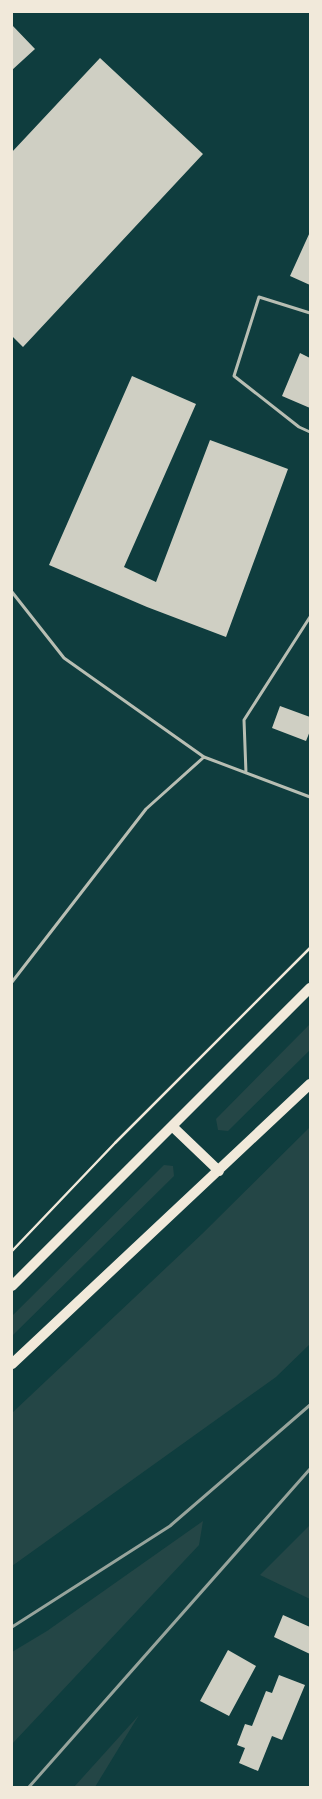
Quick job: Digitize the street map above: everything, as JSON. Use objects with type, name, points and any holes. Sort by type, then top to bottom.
[{"type":"main road","points":[[12,1286],[173,1127],[310,988]]},
{"type":"main road","points":[[12,1364],[310,1084]]},
{"type":"main road","points":[[173,1127],[219,1171]]},
{"type":"lane","points":[[310,313],[259,298],[234,376],[299,427],[310,432]]},
{"type":"lane","points":[[12,592],[64,658],[204,757],[310,797]]},
{"type":"lane","points":[[246,773],[244,720],[310,617]]},
{"type":"lane","points":[[12,982],[146,809],[204,757]]},
{"type":"path","points":[[12,1251],[115,1143],[310,948]]},
{"type":"shaded area","points":[[310,1024],[310,1050],[228,1131],[218,1130],[216,1119]]},
{"type":"shaded area","points":[[310,1127],[310,1344],[276,1377],[12,1566],[12,1413],[202,1234]]},
{"type":"shaded area","points":[[164,1165],[173,1166],[174,1176],[12,1336],[12,1316]]},
{"type":"shaded area","points":[[203,1521],[199,1545],[12,1744],[12,1652],[47,1631]]},
{"type":"shaded area","points":[[310,1525],[310,1599],[260,1575]]},
{"type":"shaded area","points":[[139,1715],[95,1787],[74,1787]]},
{"type":"building","points":[[12,25],[35,49],[12,70]]},
{"type":"building","points":[[100,58],[203,154],[23,347],[12,336],[12,152]]},
{"type":"building","points":[[310,232],[310,285],[290,276]]},
{"type":"building","points":[[300,353],[310,358],[310,408],[282,396]]},
{"type":"building","points":[[132,376],[196,404],[124,567],[156,582],[210,440],[288,469],[226,637],[147,607],[49,565]]},
{"type":"building","points":[[280,706],[310,717],[310,731],[306,741],[272,728]]},
{"type":"building","points":[[283,1615],[310,1627],[310,1654],[274,1637]]},
{"type":"building","points":[[228,1650],[256,1666],[229,1716],[200,1701]]},
{"type":"building","points":[[279,1675],[305,1685],[282,1740],[272,1736],[258,1771],[239,1763],[245,1748],[237,1745],[245,1724],[252,1726],[266,1691],[272,1693]]},
{"type":"railway","points":[[12,1627],[170,1526],[310,1405]]},
{"type":"railway","points":[[29,1787],[310,1469]]}]
